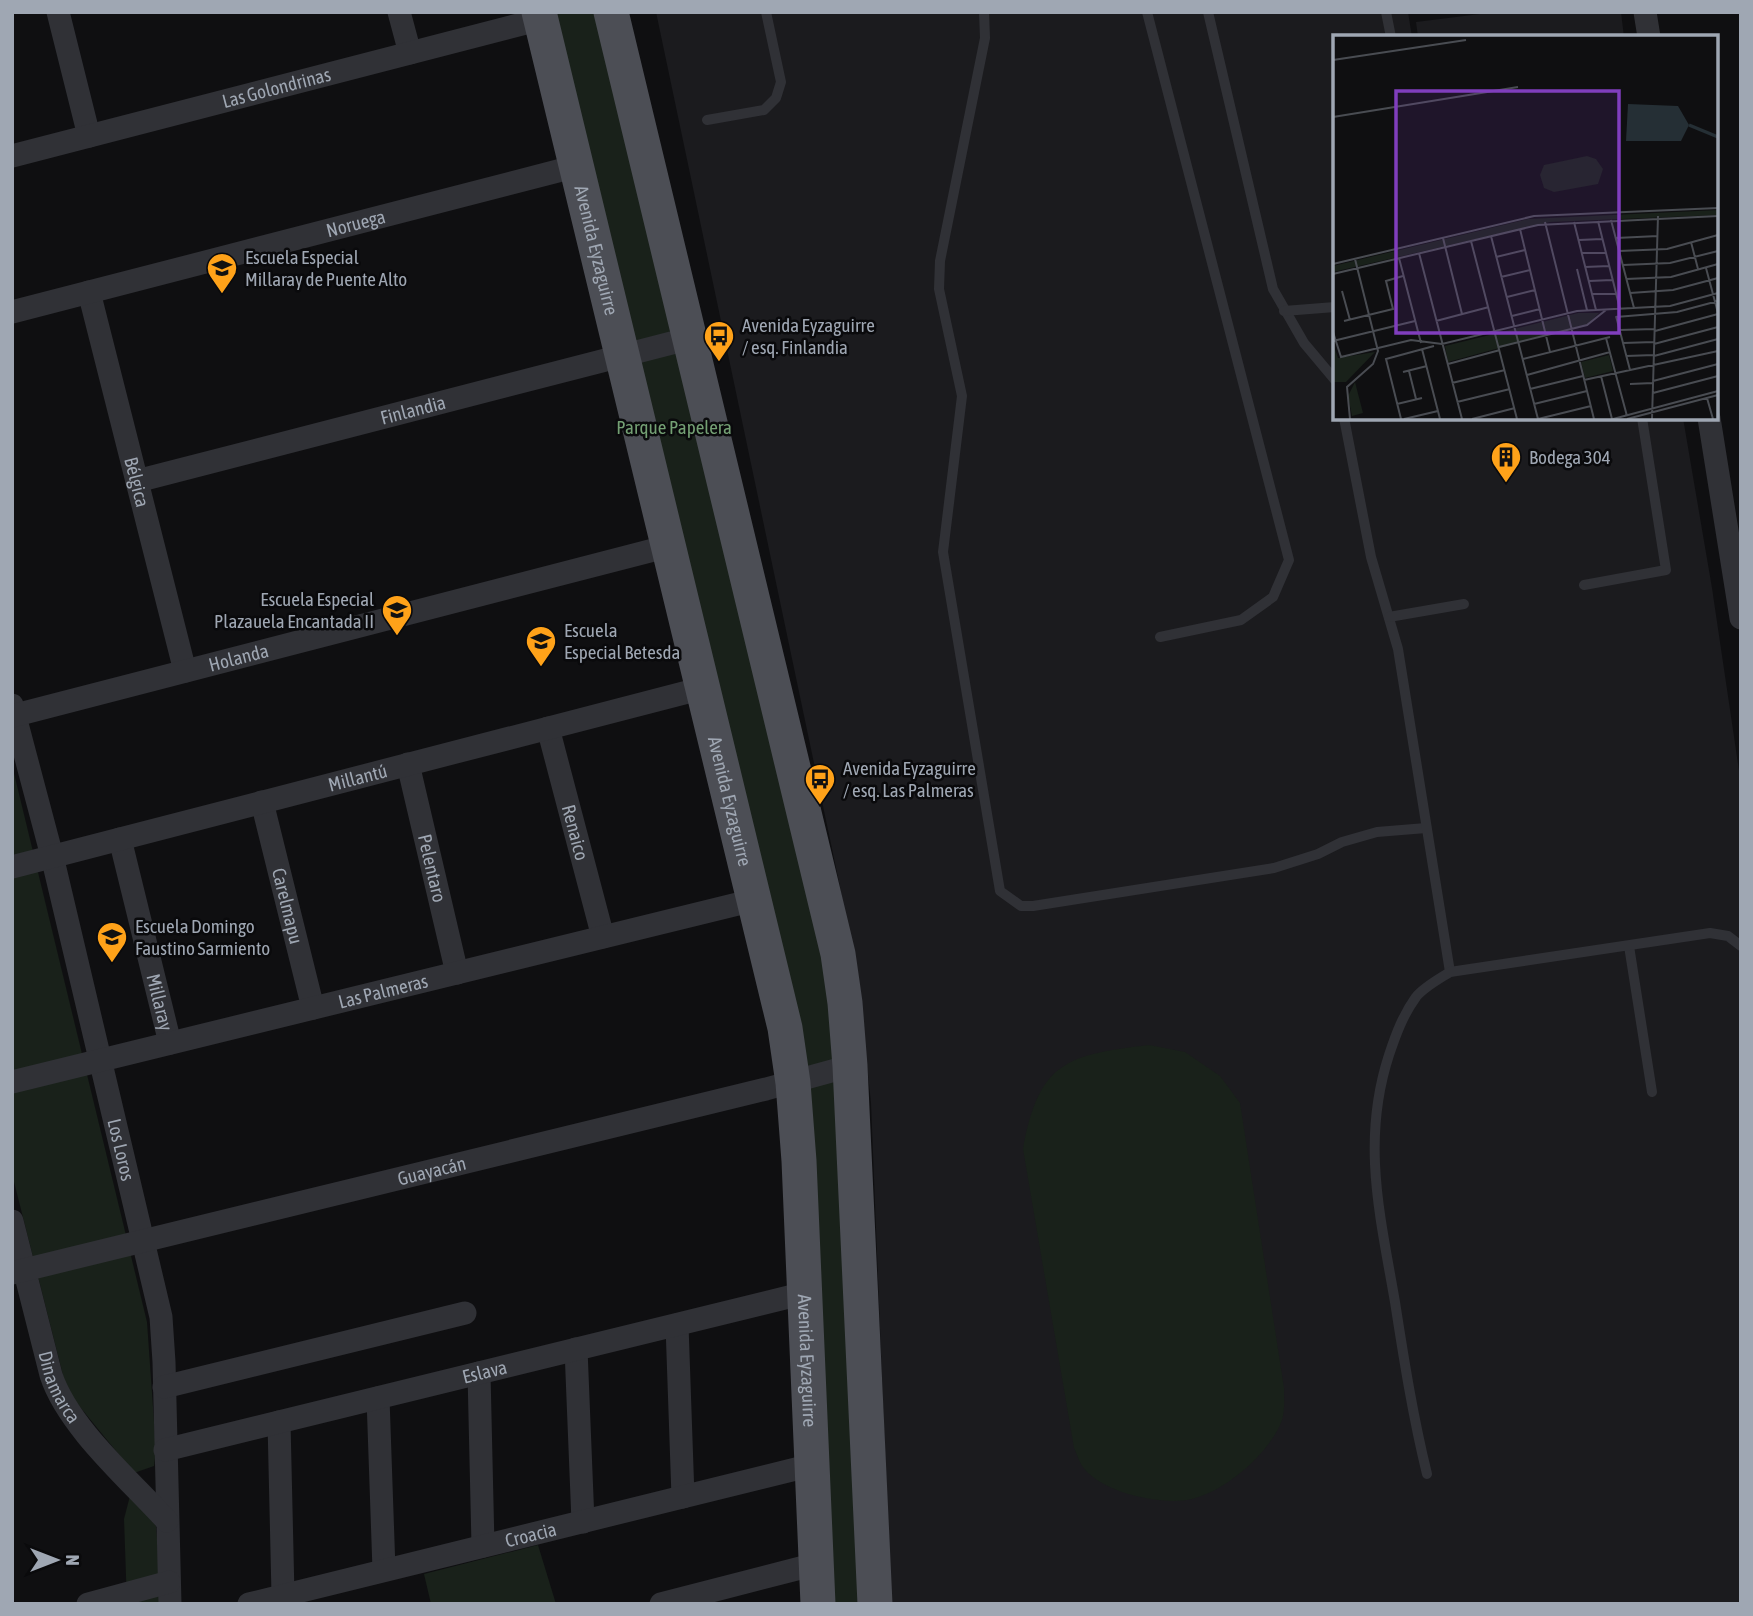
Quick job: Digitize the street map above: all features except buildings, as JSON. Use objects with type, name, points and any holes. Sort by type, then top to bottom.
[{"type":"main road","points":[[611,12],[838,954],[850,1066],[875,1604]]},
{"type":"main road","name":"Avenida Eyzaguirre","points":[[540,16],[778,996],[793,1083],[799,1161],[818,1604]]},
{"type":"street","points":[[58,12],[89,136]]},
{"type":"street","points":[[399,12],[410,52]]},
{"type":"street","points":[[1645,12],[1649,35]]},
{"type":"street","name":"Las Golondrinas","points":[[12,156],[540,16]]},
{"type":"street","name":"Noruega","points":[[12,312],[577,166]]},
{"type":"street","name":"Bélgica","points":[[89,292],[186,671]]},
{"type":"street","name":"Finlandia","points":[[137,481],[691,338]]},
{"type":"street","points":[[1709,420],[1741,618]]},
{"type":"street","name":"Holanda","points":[[13,712],[186,671],[669,546]]},
{"type":"street","name":"Millantú","points":[[12,867],[703,688]]},
{"type":"street","name":"Los Loros","points":[[13,712],[52,856],[161,1317],[170,1593]]},
{"type":"street","name":"Renaico","points":[[548,728],[603,937]]},
{"type":"street","name":"Pelentaro","points":[[408,764],[457,972]]},
{"type":"street","name":"Carelmapu","points":[[262,802],[313,1008]]},
{"type":"street","name":"Millaray","points":[[120,839],[170,1043]]},
{"type":"street","name":"Las Palmeras","points":[[12,1082],[754,900]]},
{"type":"street","name":"Guayacán","points":[[18,1272],[793,1083],[850,1066]]},
{"type":"street","name":"Dinamarca","points":[[12,1221],[18,1272],[60,1399],[80,1427],[167,1521]]},
{"type":"street","name":"Eslava","points":[[165,1450],[805,1293]]},
{"type":"street","points":[[164,1387],[465,1313]]},
{"type":"street","points":[[677,1325],[683,1497]]},
{"type":"street","points":[[576,1349],[583,1521]]},
{"type":"street","points":[[478,1373],[483,1546]]},
{"type":"street","points":[[378,1398],[384,1570]]},
{"type":"street","points":[[279,1422],[283,1595]]},
{"type":"street","name":"Croacia","points":[[248,1604],[812,1465]]},
{"type":"street","points":[[661,1604],[692,1600],[817,1564]]},
{"type":"street","points":[[88,1604],[170,1593]]},
{"type":"lane","points":[[707,120],[764,110],[776,98],[781,82],[766,12]]},
{"type":"lane","points":[[984,12],[985,38],[940,261],[939,289],[962,396],[943,552],[1000,891],[1020,906],[1033,906],[1274,868],[1318,854],[1342,842],[1377,832],[1426,828]]},
{"type":"lane","points":[[1147,12],[1289,560],[1273,597],[1241,620],[1160,637]]},
{"type":"lane","points":[[1208,12],[1273,289],[1304,343],[1333,376]]},
{"type":"lane","points":[[1386,12],[1391,35]]},
{"type":"lane","points":[[1284,311],[1333,307]]},
{"type":"lane","points":[[1344,420],[1378,587],[1390,617],[1398,649],[1450,971]]},
{"type":"lane","points":[[1584,585],[1666,570],[1642,420]]},
{"type":"lane","points":[[1390,617],[1464,604]]},
{"type":"lane","points":[[1427,1474],[1416,1427],[1378,1204],[1373,1150],[1375,1115],[1384,1072],[1399,1025],[1418,995],[1450,971],[1710,933],[1728,936],[1741,946]]},
{"type":"lane","points":[[1629,946],[1652,1092]]},
{"type":"shaded area","points":[[656,12],[1408,12],[1412,35],[1333,35],[1333,420],[1683,420],[1741,784],[1741,1604],[891,1604],[871,1103],[859,989],[839,882]]},
{"type":"shaded area","points":[[1496,12],[1621,12],[1624,35],[1418,35],[1416,22]]},
{"type":"green space","name":"Parque Papelera","points":[[548,12],[596,12],[828,961],[866,1604],[825,1604],[804,1115]]},
{"type":"green space","points":[[12,765],[147,1322],[156,1450],[154,1466],[134,1473],[67,1391],[12,1174]]},
{"type":"green space","points":[[1149,1045],[1185,1052],[1220,1076],[1240,1103],[1284,1388],[1282,1420],[1268,1445],[1257,1457],[1219,1488],[1205,1495],[1180,1501],[1150,1499],[1118,1490],[1092,1476],[1079,1460],[1074,1448],[1023,1149],[1038,1097],[1048,1080],[1061,1068],[1077,1059],[1097,1053]]},
{"type":"green space","points":[[131,1492],[156,1526],[162,1604],[127,1604],[124,1519]]},
{"type":"green space","points":[[538,1545],[556,1604],[431,1604],[424,1574]]},
{"type":"place","name":"Escuela Especial Millaray de Puente Alto","points":[[222,295]]},
{"type":"place","name":"Avenida Eyzaguirre / esq. Finlandia","points":[[719,363]]},
{"type":"place","name":"Bodega 304","points":[[1506,484]]},
{"type":"place","name":"Escuela Especial Plazauela Encantada II","points":[[397,637]]},
{"type":"place","name":"Escuela Especial Betesda","points":[[541,668]]},
{"type":"place","name":"Avenida Eyzaguirre / esq. Las Palmeras","points":[[820,806]]},
{"type":"place","name":"Escuela Domingo Faustino Sarmiento","points":[[112,964]]}]
